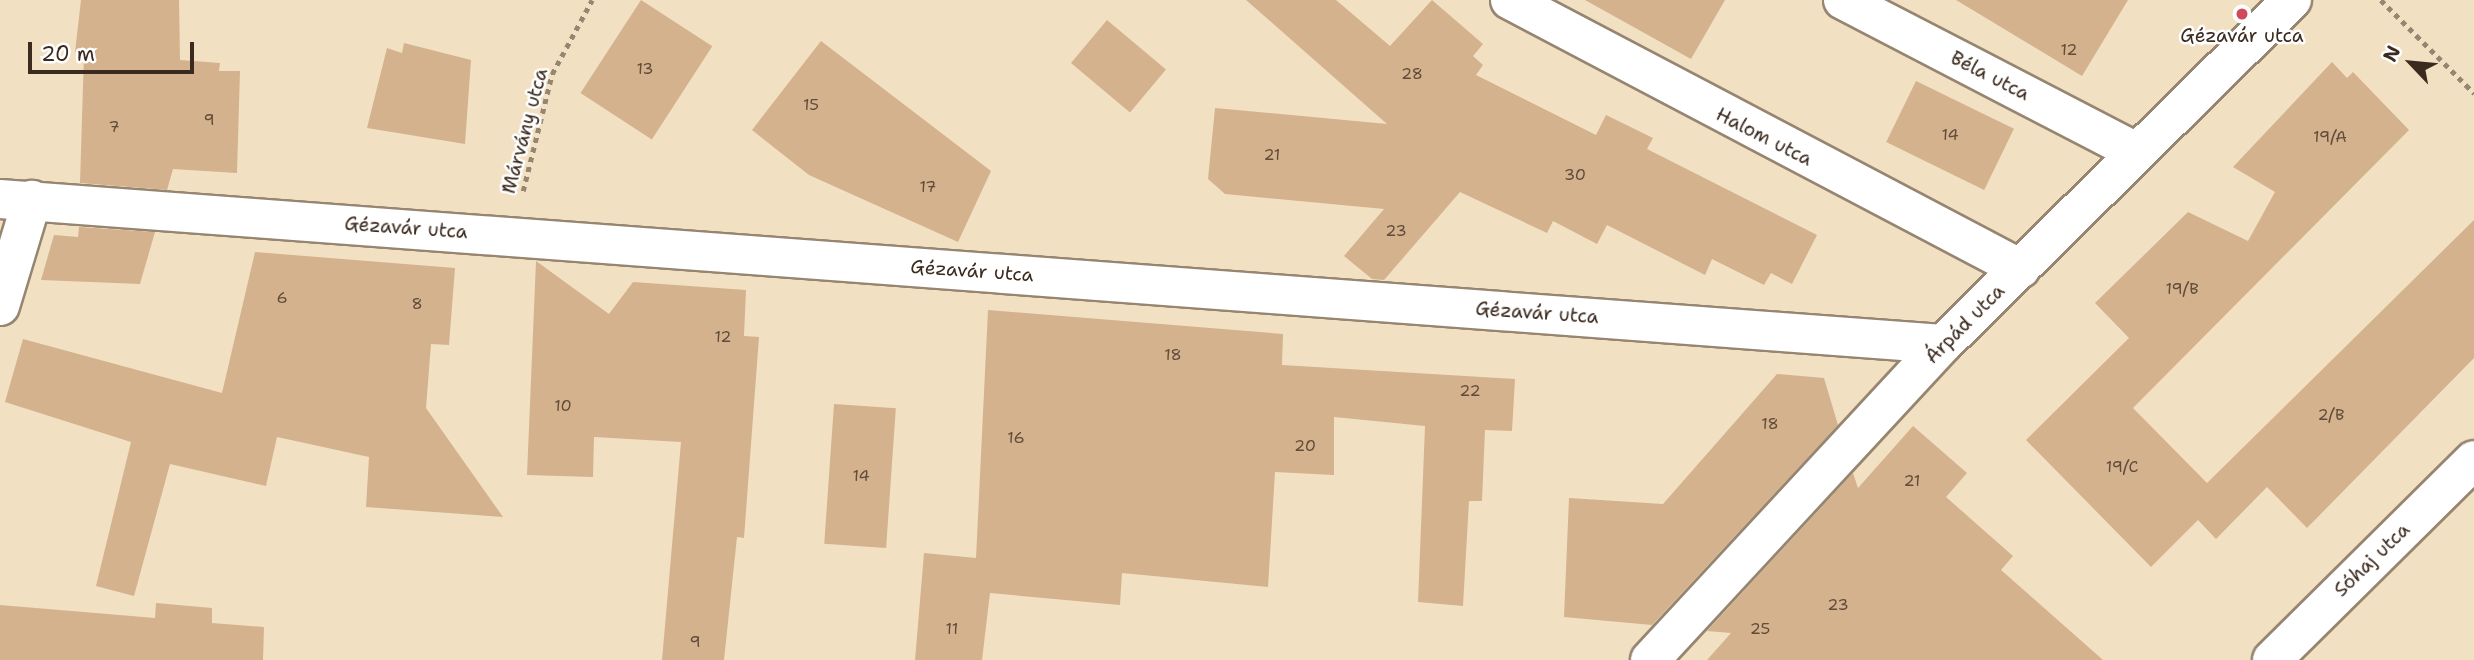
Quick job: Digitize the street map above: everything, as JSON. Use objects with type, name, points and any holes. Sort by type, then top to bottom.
[{"type":"street","name":"Halom utca","points":[[1510,0],[2021,269]]},
{"type":"street","name":"Béla utca","points":[[1843,0],[2136,152]]},
{"type":"street","name":"Árpád utca","points":[[1650,660],[1944,344],[2292,0]]},
{"type":"street","name":"Gézavár utca","points":[[16,200],[1944,344]]},
{"type":"street","points":[[0,306],[16,200]]},
{"type":"street","name":"Sóhaj utca","points":[[2272,660],[2474,460]]},
{"type":"path","name":"Márvány utca","points":[[512,236],[552,74],[592,0]]},
{"type":"path","points":[[2381,0],[2474,93]]},
{"type":"building","points":[[81,0],[179,0],[180,60],[220,63],[219,71],[240,71],[237,173],[173,169],[167,190],[80,183],[84,53],[75,52]]},
{"type":"building","points":[[641,0],[712,46],[652,139],[581,93]]},
{"type":"building","points":[[1246,0],[1336,0],[1390,46],[1432,0],[1483,44],[1473,56],[1483,65],[1476,75],[1596,135],[1606,115],[1653,138],[1647,149],[1817,235],[1792,284],[1771,273],[1764,285],[1712,259],[1705,275],[1607,225],[1597,244],[1553,221],[1547,233],[1460,192],[1384,280],[1372,279],[1344,256],[1384,209],[1225,194],[1208,179],[1215,108],[1387,124]]},
{"type":"building","points":[[1585,0],[1725,0],[1691,59]]},
{"type":"building","points":[[1956,0],[2128,0],[2082,76]]},
{"type":"building","points":[[1107,20],[1166,69],[1130,112],[1071,63]]},
{"type":"building","points":[[821,41],[991,171],[958,242],[809,175],[752,130]]},
{"type":"building","points":[[404,43],[471,60],[465,144],[367,128],[387,48],[402,53]]},
{"type":"building","points":[[2332,62],[2347,78],[2353,72],[2409,130],[2133,408],[2207,483],[2474,220],[2474,358],[2307,528],[2267,487],[2216,539],[2198,520],[2151,567],[2026,440],[2129,338],[2095,303],[2188,212],[2248,241],[2275,192],[2233,167]]},
{"type":"building","points":[[1916,81],[2014,129],[1984,190],[1886,142]]},
{"type":"building","points":[[79,227],[155,232],[140,284],[41,280],[54,235],[78,237]]},
{"type":"building","points":[[255,252],[455,268],[449,345],[431,344],[426,408],[503,517],[366,507],[369,457],[277,437],[266,486],[170,464],[134,596],[96,586],[131,442],[5,402],[23,339],[222,393]]},
{"type":"building","points":[[536,261],[609,314],[633,282],[746,290],[744,336],[759,337],[744,538],[737,537],[724,660],[662,660],[681,442],[594,437],[593,477],[527,475]]},
{"type":"building","points":[[988,310],[1283,334],[1282,365],[1515,379],[1512,431],[1485,430],[1482,501],[1469,501],[1463,606],[1418,602],[1425,426],[1334,417],[1334,475],[1275,472],[1268,587],[1122,573],[1120,605],[990,593],[982,660],[915,660],[924,553],[976,558]]},
{"type":"building","points":[[1777,374],[1824,378],[1838,425],[1652,625],[1564,617],[1569,498],[1663,504]]},
{"type":"building","points":[[834,404],[896,408],[886,548],[824,544]]},
{"type":"building","points":[[1913,426],[1967,473],[1946,497],[2013,556],[2001,570],[2103,660],[1707,660],[1731,633],[1707,631],[1853,473],[1858,488]]},
{"type":"building","points":[[156,603],[212,608],[212,623],[264,627],[263,660],[0,660],[0,605],[155,618]]},
{"type":"place","name":"Gézavár utca","points":[[2242,14]]}]
